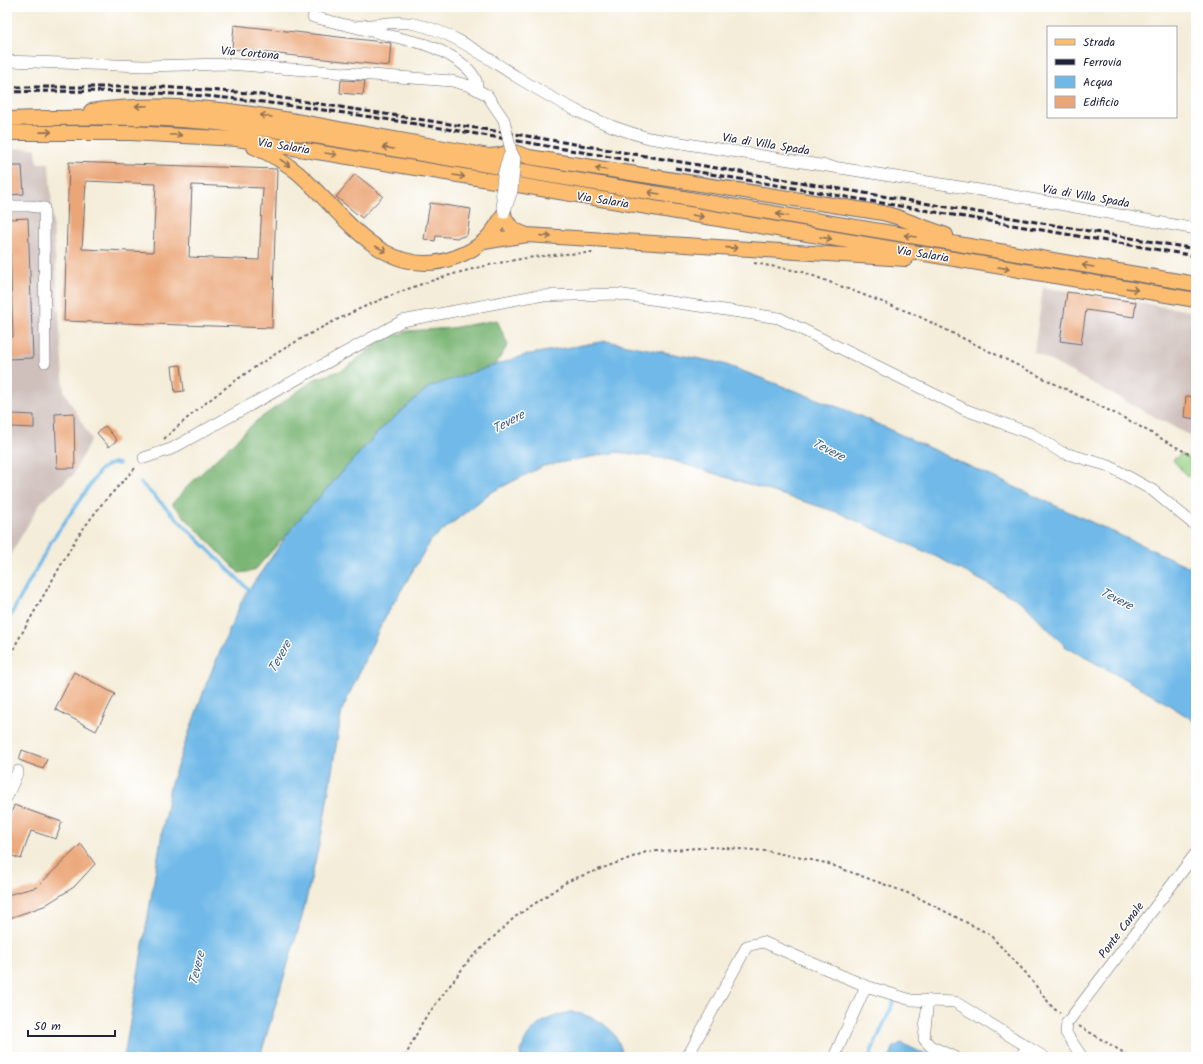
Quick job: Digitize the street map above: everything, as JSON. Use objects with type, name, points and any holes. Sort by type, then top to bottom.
[{"type":"main road","points":[[59,117],[109,108],[139,106],[184,107],[236,112],[302,122],[489,156],[500,155],[511,151],[529,157],[897,217],[924,228],[990,250]]},
{"type":"main road","name":"Via Salaria","points":[[7,119],[59,117],[177,120],[304,134],[1196,284]]},
{"type":"main road","name":"Via Salaria","points":[[7,133],[130,133],[237,139],[1196,300]]},
{"type":"main road","points":[[237,139],[271,154],[284,162],[306,181],[337,214],[371,244],[390,254],[413,261],[439,262],[460,256],[484,242],[528,235],[867,257],[966,261]]},
{"type":"main road","points":[[484,242],[504,213]]},
{"type":"main road","points":[[504,213],[509,225],[528,235]]},
{"type":"street","name":"Via di Villa Spada","points":[[313,17],[424,44],[438,49],[452,57],[473,74],[482,92],[504,120],[511,151]]},
{"type":"street","name":"Via di Villa Spada","points":[[355,26],[404,23],[434,29],[466,44],[518,78],[583,114],[619,130],[649,138],[992,192],[1196,230]]},
{"type":"street","name":"Via Cortona","points":[[7,61],[143,66],[227,64],[452,82],[482,92]]},
{"type":"street","points":[[504,213],[501,189],[505,168],[511,151]]},
{"type":"street","points":[[7,206],[30,206],[44,208],[45,362]]},
{"type":"street","points":[[144,458],[171,449],[402,320],[534,296],[617,294],[779,318],[966,410],[1032,434],[1062,452],[1109,466],[1152,490],[1196,526]]},
{"type":"street","points":[[7,797],[18,771]]},
{"type":"street","name":"Ponte Canale","points":[[1068,1020],[1196,852]]},
{"type":"street","points":[[683,1057],[689,1054],[747,946],[763,942],[866,986],[911,1000],[956,1002],[1044,1057]]},
{"type":"street","points":[[834,1057],[866,986]]},
{"type":"street","points":[[928,1000],[924,1039],[930,1046],[954,1057]]},
{"type":"street","points":[[1068,1020],[1066,1033],[1082,1057]]},
{"type":"street","points":[[1021,1057],[1027,1046]]},
{"type":"path","points":[[161,442],[190,415],[234,381],[288,346],[345,317],[404,290],[436,278],[490,264],[574,253],[597,253]]},
{"type":"path","points":[[747,262],[803,272],[914,314],[1130,422],[1196,458]]},
{"type":"path","points":[[7,666],[17,642],[77,537],[101,506],[144,458]]},
{"type":"path","points":[[405,1057],[423,1021],[469,960],[514,917],[562,885],[593,871],[646,852],[712,847],[767,851],[826,863],[913,895],[990,934],[1025,972],[1053,1008],[1068,1020],[1131,1057]]},
{"type":"shaded area","points":[[36,148],[37,163],[49,163],[64,391],[91,439],[73,475],[41,502],[7,561],[7,149]]},
{"type":"shaded area","points":[[1043,287],[1196,312],[1196,439],[1034,352]]},
{"type":"green space","points":[[497,320],[508,345],[495,365],[429,387],[381,429],[254,571],[239,573],[172,504],[186,488],[255,422],[315,379],[343,370],[382,340],[408,331],[451,328]]},
{"type":"green space","points":[[1181,454],[1196,462],[1196,480],[1186,475],[1173,460]]},
{"type":"water","name":"Tevere","points":[[606,341],[721,363],[851,412],[1196,570],[1196,725],[1191,719],[1152,694],[1066,647],[1022,602],[939,558],[837,512],[668,459],[617,452],[543,466],[490,493],[431,540],[383,621],[342,710],[322,832],[302,917],[260,1057],[124,1057],[170,786],[207,682],[243,598],[294,525],[381,429],[429,387],[525,355]]},
{"type":"water","points":[[572,1012],[590,1017],[612,1031],[617,1038],[623,1057],[520,1057],[526,1038],[532,1031],[553,1017]]},
{"type":"water","points":[[901,1043],[931,1057],[890,1057],[893,1048]]},
{"type":"building","points":[[234,25],[391,43],[389,66],[232,49]]},
{"type":"building","points":[[341,80],[365,81],[363,95],[340,93]]},
{"type":"building","points":[[69,162],[277,169],[272,328],[64,321]],"holes":[[[86,181],[156,184],[153,252],[82,249]],[[192,185],[263,188],[259,260],[189,257]]]},
{"type":"building","points":[[7,166],[22,166],[24,194],[7,195]]},
{"type":"building","points":[[355,174],[383,196],[362,218],[336,197]]},
{"type":"building","points":[[430,203],[471,209],[467,235],[458,238],[436,236],[435,241],[424,239]]},
{"type":"building","points":[[28,218],[33,358],[7,359],[7,337],[13,337],[9,219]]},
{"type":"building","points":[[1067,292],[1136,302],[1134,317],[1086,310],[1081,344],[1060,341]]},
{"type":"building","points":[[181,365],[184,391],[175,392],[172,366]]},
{"type":"building","points":[[1186,396],[1196,397],[1196,419],[1184,417]]},
{"type":"building","points":[[74,413],[75,468],[57,468],[55,414]]},
{"type":"building","points":[[12,414],[34,415],[34,428],[12,427]]},
{"type":"building","points":[[105,426],[117,440],[109,447],[97,433]]},
{"type":"building","points":[[74,672],[115,694],[96,731],[55,709]]},
{"type":"building","points":[[22,750],[47,759],[43,769],[19,760]]},
{"type":"building","points":[[14,805],[62,822],[56,839],[31,831],[21,859],[7,854],[7,825]]},
{"type":"building","points":[[81,844],[95,864],[74,887],[44,906],[7,919],[7,895],[37,887]]},
{"type":"waterway","points":[[7,622],[51,542],[101,469],[113,463],[119,464]]},
{"type":"waterway","points":[[141,483],[251,592]]},
{"type":"waterway","points":[[869,1057],[894,1001]]},
{"type":"railway","points":[[7,87],[161,87],[249,93],[521,135],[1196,249]]},
{"type":"railway","points":[[7,92],[126,92],[245,100],[391,120],[634,161]]},
{"type":"railway","points":[[675,168],[1196,256]]}]
